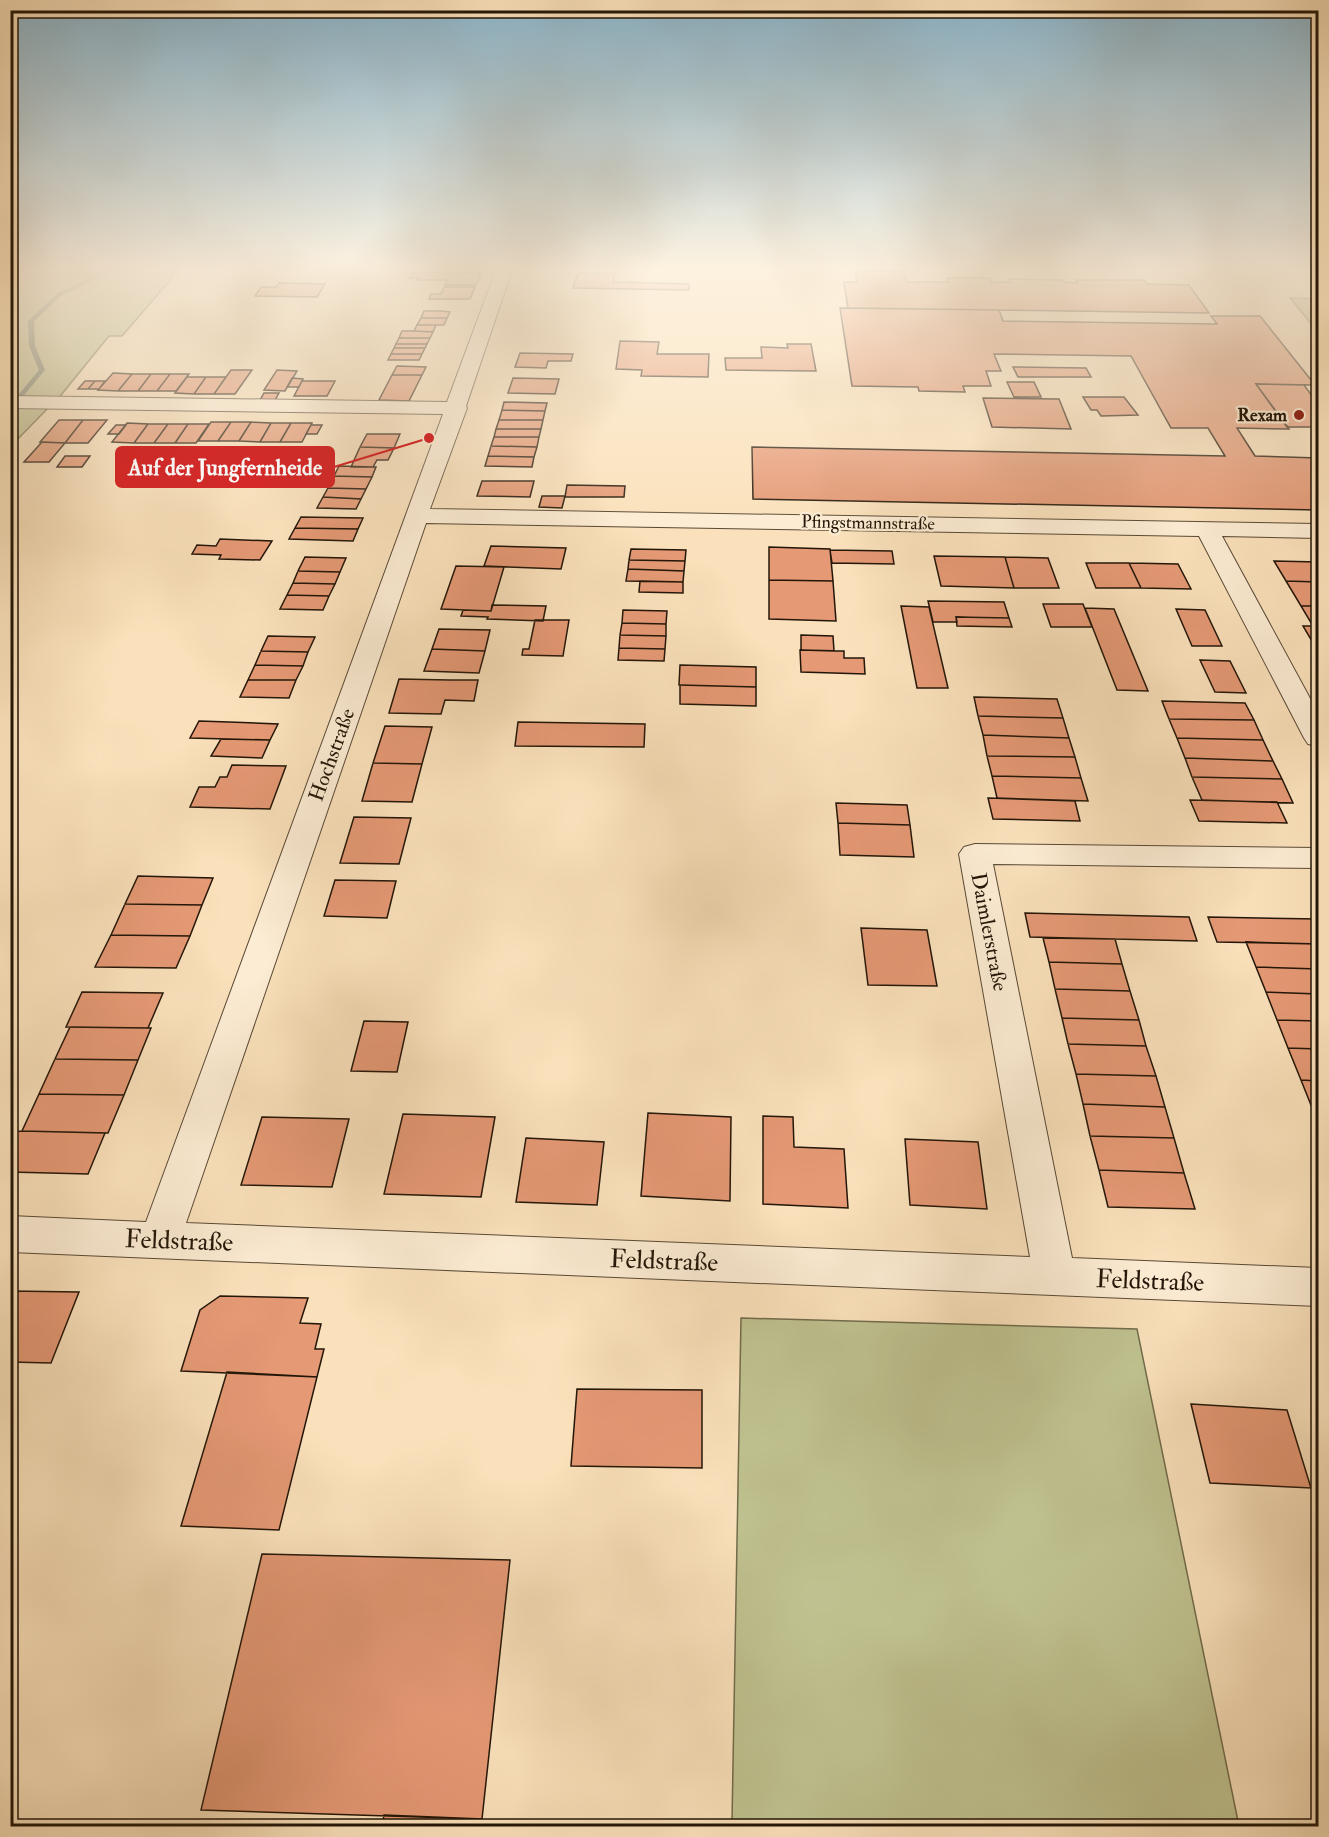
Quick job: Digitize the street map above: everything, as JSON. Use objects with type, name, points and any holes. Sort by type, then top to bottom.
[{"type":"street","name":"Hochstraße","points":[[160,1240],[475,356]]},
{"type":"street","points":[[10,402],[457,408]]},
{"type":"street","name":"Pfingstmannstraße","points":[[417,516],[1318,531]]},
{"type":"street","points":[[1207,529],[1318,738]]},
{"type":"street","name":"Daimlerstraße","points":[[1055,1277],[975,855],[1318,858]]},
{"type":"street","name":"Feldstraße","points":[[10,1234],[1318,1287]]},
{"type":"green space","points":[[11,356],[93,356],[57,400],[11,399]]},
{"type":"green space","points":[[11,405],[50,406],[11,446]]},
{"type":"green space","points":[[741,1318],[1137,1329],[1239,1826],[828,1826],[732,1821]]},
{"type":"building","points":[[390,356],[421,356],[419,360],[388,360]]},
{"type":"building","points":[[519,356],[573,356],[571,361],[548,361],[546,368],[515,367]]},
{"type":"building","points":[[618,356],[709,356],[708,377],[641,376],[642,370],[616,369]]},
{"type":"building","points":[[762,356],[813,356],[816,371],[726,370],[725,358],[762,358]]},
{"type":"building","points":[[847,356],[995,356],[1001,371],[986,371],[991,386],[963,386],[965,392],[919,391],[918,387],[852,386]]},
{"type":"building","points":[[1112,356],[1292,356],[1315,385],[1256,384],[1289,429],[1237,428],[1255,456],[1318,458],[1318,510],[753,499],[752,447],[1225,456],[1208,428],[1171,428],[1131,356]]},
{"type":"building","points":[[397,366],[426,367],[422,375],[392,375]]},
{"type":"building","points":[[1013,367],[1086,368],[1091,377],[1018,377]]},
{"type":"building","points":[[231,370],[252,370],[235,394],[214,394]]},
{"type":"building","points":[[277,370],[297,371],[285,391],[264,390]]},
{"type":"building","points":[[113,373],[132,374],[118,391],[98,390]]},
{"type":"building","points":[[132,374],[151,374],[138,391],[118,391]]},
{"type":"building","points":[[151,374],[170,374],[157,391],[138,391]]},
{"type":"building","points":[[170,374],[189,374],[176,391],[157,391]]},
{"type":"building","points":[[392,375],[422,375],[409,401],[379,400]]},
{"type":"building","points":[[187,377],[206,377],[194,394],[175,393]]},
{"type":"building","points":[[206,377],[226,377],[214,394],[194,394]]},
{"type":"building","points":[[292,378],[303,379],[299,387],[287,387]]},
{"type":"building","points":[[513,378],[559,379],[555,394],[508,393]]},
{"type":"building","points":[[85,381],[95,381],[88,389],[78,389]]},
{"type":"building","points":[[95,381],[105,381],[99,389],[88,389]]},
{"type":"building","points":[[302,381],[335,381],[327,396],[294,396]]},
{"type":"building","points":[[1007,382],[1034,382],[1041,397],[1014,397]]},
{"type":"building","name":"Rexam","points":[[1256,384],[1304,385],[1318,404],[1318,427],[1287,427]]},
{"type":"building","points":[[264,393],[279,393],[275,400],[260,400]]},
{"type":"building","points":[[1083,397],[1124,397],[1138,415],[1101,416],[1097,410],[1091,410]]},
{"type":"building","points":[[983,398],[1059,399],[1071,429],[992,427]]},
{"type":"building","points":[[504,402],[547,403],[545,411],[502,410]]},
{"type":"building","points":[[502,410],[545,411],[543,420],[499,420]]},
{"type":"building","points":[[59,420],[83,420],[65,443],[40,442]]},
{"type":"building","points":[[83,420],[107,420],[88,443],[65,443]]},
{"type":"building","points":[[499,420],[543,420],[541,429],[496,429]]},
{"type":"building","points":[[211,422],[231,422],[218,441],[198,441]]},
{"type":"building","points":[[231,422],[251,422],[239,441],[218,441]]},
{"type":"building","points":[[251,422],[271,423],[260,442],[239,441]]},
{"type":"building","points":[[127,423],[148,424],[134,443],[112,442]]},
{"type":"building","points":[[271,423],[291,423],[280,442],[260,442]]},
{"type":"building","points":[[291,423],[312,423],[302,442],[280,442]]},
{"type":"building","points":[[148,424],[168,424],[154,443],[134,443]]},
{"type":"building","points":[[168,424],[188,424],[175,443],[154,443]]},
{"type":"building","points":[[188,424],[209,424],[196,443],[175,443]]},
{"type":"building","points":[[116,425],[126,425],[119,434],[108,434]]},
{"type":"building","points":[[311,425],[322,425],[317,434],[306,434]]},
{"type":"building","points":[[496,429],[541,429],[539,437],[494,437]]},
{"type":"building","points":[[367,434],[400,434],[394,448],[360,447]]},
{"type":"building","points":[[494,437],[539,437],[537,447],[491,446]]},
{"type":"building","points":[[42,442],[65,443],[49,462],[24,462]]},
{"type":"building","points":[[491,446],[537,447],[534,457],[488,456]]},
{"type":"building","points":[[360,447],[394,448],[388,460],[377,460],[373,467],[351,467]]},
{"type":"building","points":[[65,456],[90,456],[82,467],[57,467]]},
{"type":"building","points":[[488,456],[534,457],[532,467],[485,466]]},
{"type":"building","points":[[339,466],[376,467],[372,477],[334,476]]},
{"type":"building","points":[[334,476],[372,477],[366,489],[328,488]]},
{"type":"building","points":[[482,481],[534,481],[530,497],[477,496]]},
{"type":"building","points":[[567,485],[625,486],[624,497],[565,497]]},
{"type":"building","points":[[328,488],[366,489],[361,499],[323,497]]},
{"type":"building","points":[[542,496],[565,496],[562,508],[539,507]]},
{"type":"building","points":[[323,497],[361,499],[356,509],[317,508]]},
{"type":"building","points":[[301,517],[363,518],[358,529],[295,528]]},
{"type":"building","points":[[295,528],[358,529],[353,541],[289,539]]},
{"type":"building","points":[[220,539],[272,541],[260,560],[219,559],[221,555],[192,554],[197,545],[216,546]]},
{"type":"building","points":[[491,546],[566,548],[561,569],[484,566]]},
{"type":"building","points":[[769,547],[830,549],[833,581],[769,580]]},
{"type":"building","points":[[631,549],[686,550],[685,561],[629,560]]},
{"type":"building","points":[[830,550],[892,551],[894,564],[832,563]]},
{"type":"building","points":[[934,556],[1005,557],[1014,588],[941,586]]},
{"type":"building","points":[[305,557],[346,558],[340,572],[298,571]]},
{"type":"building","points":[[1005,557],[1048,558],[1059,588],[1014,588]]},
{"type":"building","points":[[629,560],[685,561],[684,571],[628,569]]},
{"type":"building","points":[[1274,561],[1318,562],[1318,582],[1286,581]]},
{"type":"building","points":[[1086,563],[1129,563],[1141,588],[1096,588]]},
{"type":"building","points":[[1129,563],[1178,564],[1191,589],[1141,588]]},
{"type":"building","points":[[456,566],[504,567],[491,611],[441,609]]},
{"type":"building","points":[[628,569],[684,571],[683,582],[626,581]]},
{"type":"building","points":[[298,571],[340,572],[335,584],[293,583]]},
{"type":"building","points":[[769,580],[833,581],[836,621],[769,619]]},
{"type":"building","points":[[640,581],[683,582],[683,593],[639,592]]},
{"type":"building","points":[[1286,581],[1318,582],[1318,606],[1301,606]]},
{"type":"building","points":[[293,583],[335,584],[329,596],[287,595]]},
{"type":"building","points":[[287,595],[329,596],[323,610],[280,609]]},
{"type":"building","points":[[928,601],[1004,602],[1009,618],[956,617],[957,622],[933,622]]},
{"type":"building","points":[[1043,604],[1083,604],[1092,627],[1051,627]]},
{"type":"building","points":[[492,605],[546,606],[543,621],[461,616],[463,610],[491,611]]},
{"type":"building","points":[[901,606],[929,607],[948,688],[917,688]]},
{"type":"building","points":[[1301,606],[1318,606],[1318,626],[1313,626]]},
{"type":"building","points":[[1085,608],[1114,609],[1148,691],[1117,690]]},
{"type":"building","points":[[1176,609],[1205,610],[1222,646],[1192,646]]},
{"type":"building","points":[[623,610],[667,611],[666,624],[622,623]]},
{"type":"building","points":[[956,617],[1009,618],[1012,627],[957,626]]},
{"type":"building","points":[[535,620],[569,620],[563,656],[522,655],[523,649],[529,649]]},
{"type":"building","points":[[622,623],[666,624],[666,636],[620,635]]},
{"type":"building","points":[[1303,626],[1318,626],[1318,648],[1316,648]]},
{"type":"building","points":[[439,629],[490,630],[485,651],[432,649]]},
{"type":"building","points":[[620,635],[666,636],[665,649],[619,648]]},
{"type":"building","points":[[801,635],[833,636],[834,651],[801,650]]},
{"type":"building","points":[[268,636],[315,637],[308,652],[261,651]]},
{"type":"building","points":[[619,648],[665,649],[664,661],[618,660]]},
{"type":"building","points":[[432,649],[485,651],[479,673],[424,671]]},
{"type":"building","points":[[800,650],[844,651],[844,658],[864,658],[865,674],[801,672]]},
{"type":"building","points":[[261,651],[308,652],[303,666],[255,665]]},
{"type":"building","points":[[1200,660],[1230,661],[1246,693],[1215,692]]},
{"type":"building","points":[[255,665],[303,666],[296,680],[248,680]]},
{"type":"building","points":[[680,665],[756,667],[756,687],[679,685]]},
{"type":"building","points":[[399,679],[478,680],[474,701],[445,700],[441,714],[389,713]]},
{"type":"building","points":[[248,680],[296,680],[289,698],[240,697]]},
{"type":"building","points":[[680,685],[756,687],[756,706],[680,704]]},
{"type":"building","points":[[974,697],[1057,699],[1063,718],[978,716]]},
{"type":"building","points":[[1162,701],[1245,703],[1254,720],[1169,719]]},
{"type":"building","points":[[978,716],[1063,718],[1069,738],[983,735]]},
{"type":"building","points":[[1169,719],[1254,720],[1263,740],[1177,738]]},
{"type":"building","points":[[199,721],[278,724],[270,740],[190,738]]},
{"type":"building","points":[[518,722],[645,724],[644,747],[515,746]]},
{"type":"building","points":[[385,726],[432,727],[422,764],[373,763]]},
{"type":"building","points":[[983,735],[1069,738],[1075,757],[987,756]]},
{"type":"building","points":[[1177,738],[1263,740],[1273,761],[1185,758]]},
{"type":"building","points":[[221,739],[270,740],[262,758],[211,756]]},
{"type":"building","points":[[987,756],[1075,757],[1081,778],[992,776]]},
{"type":"building","points":[[1185,758],[1273,761],[1282,779],[1192,777]]},
{"type":"building","points":[[373,763],[422,764],[412,802],[362,801]]},
{"type":"building","points":[[232,765],[286,766],[270,809],[190,807],[199,787],[215,787],[220,777],[227,777]]},
{"type":"building","points":[[992,776],[1081,778],[1088,801],[997,798]]},
{"type":"building","points":[[1192,777],[1282,779],[1293,803],[1202,800]]},
{"type":"building","points":[[988,798],[1075,801],[1080,821],[993,819]]},
{"type":"building","points":[[1190,800],[1277,802],[1287,823],[1199,821]]},
{"type":"building","points":[[836,803],[907,805],[910,825],[838,823]]},
{"type":"building","points":[[354,817],[411,818],[399,864],[340,863]]},
{"type":"building","points":[[838,823],[910,825],[914,857],[840,855]]},
{"type":"building","points":[[138,876],[213,878],[202,905],[125,904]]},
{"type":"building","points":[[335,880],[396,881],[387,918],[324,916]]},
{"type":"building","points":[[125,904],[202,905],[190,936],[111,935]]},
{"type":"building","points":[[1025,913],[1189,917],[1197,941],[1030,937]]},
{"type":"building","points":[[1208,917],[1318,919],[1318,944],[1217,942]]},
{"type":"building","points":[[861,928],[927,930],[937,986],[868,985]]},
{"type":"building","points":[[111,935],[190,936],[176,968],[95,967]]},
{"type":"building","points":[[1043,938],[1115,939],[1122,964],[1049,962]]},
{"type":"building","points":[[1246,942],[1318,944],[1318,969],[1256,967]]},
{"type":"building","points":[[1049,962],[1122,964],[1130,991],[1055,989]]},
{"type":"building","points":[[1256,967],[1318,969],[1318,994],[1266,992]]},
{"type":"building","points":[[1055,989],[1130,991],[1139,1020],[1062,1018]]},
{"type":"building","points":[[82,992],[163,993],[148,1028],[66,1027]]},
{"type":"building","points":[[1266,992],[1318,994],[1318,1021],[1277,1020]]},
{"type":"building","points":[[1062,1018],[1139,1020],[1146,1046],[1068,1044]]},
{"type":"building","points":[[1277,1020],[1318,1021],[1318,1049],[1288,1048]]},
{"type":"building","points":[[364,1021],[408,1022],[397,1072],[351,1071]]},
{"type":"building","points":[[70,1027],[151,1028],[138,1060],[55,1059]]},
{"type":"building","points":[[1068,1044],[1146,1046],[1156,1076],[1076,1074]]},
{"type":"building","points":[[1288,1048],[1318,1049],[1318,1081],[1301,1080]]},
{"type":"building","points":[[55,1059],[138,1060],[124,1095],[39,1094]]},
{"type":"building","points":[[1076,1074],[1156,1076],[1165,1107],[1083,1104]]},
{"type":"building","points":[[1301,1080],[1318,1081],[1318,1111],[1313,1110]]},
{"type":"building","points":[[39,1094],[124,1095],[108,1133],[22,1131]]},
{"type":"building","points":[[1083,1104],[1165,1107],[1174,1138],[1090,1136]]},
{"type":"building","points":[[648,1113],[731,1117],[730,1201],[641,1196]]},
{"type":"building","points":[[403,1114],[495,1117],[481,1197],[384,1194]]},
{"type":"building","points":[[763,1116],[793,1117],[794,1147],[844,1149],[848,1208],[763,1204]]},
{"type":"building","points":[[262,1117],[349,1119],[332,1187],[241,1185]]},
{"type":"building","points":[[14,1132],[105,1133],[88,1174],[10,1172],[10,1140]]},
{"type":"building","points":[[1090,1136],[1174,1138],[1184,1173],[1099,1170]]},
{"type":"building","points":[[526,1138],[604,1142],[597,1205],[516,1202]]},
{"type":"building","points":[[905,1139],[978,1142],[987,1209],[910,1205]]},
{"type":"building","points":[[1099,1170],[1184,1173],[1195,1209],[1108,1207]]},
{"type":"building","points":[[10,1291],[79,1292],[51,1363],[10,1362]]},
{"type":"building","points":[[220,1296],[308,1298],[300,1323],[321,1324],[315,1349],[324,1349],[317,1377],[181,1371],[200,1310]]},
{"type":"building","points":[[227,1372],[317,1377],[279,1530],[181,1526]]},
{"type":"building","points":[[577,1389],[702,1390],[702,1468],[571,1466]]},
{"type":"building","points":[[1191,1404],[1287,1410],[1311,1488],[1210,1483]]},
{"type":"building","points":[[262,1554],[510,1560],[482,1819],[201,1810]]},
{"type":"building","points":[[384,1815],[482,1819],[481,1826],[382,1826]]},
{"type":"waterway","points":[[10,410],[42,370],[36,356]]},
{"type":"place","name":"Rexam","points":[[1299,415]]},
{"type":"place","name":"Auf der Jungfernheide","points":[[429,438]]}]
